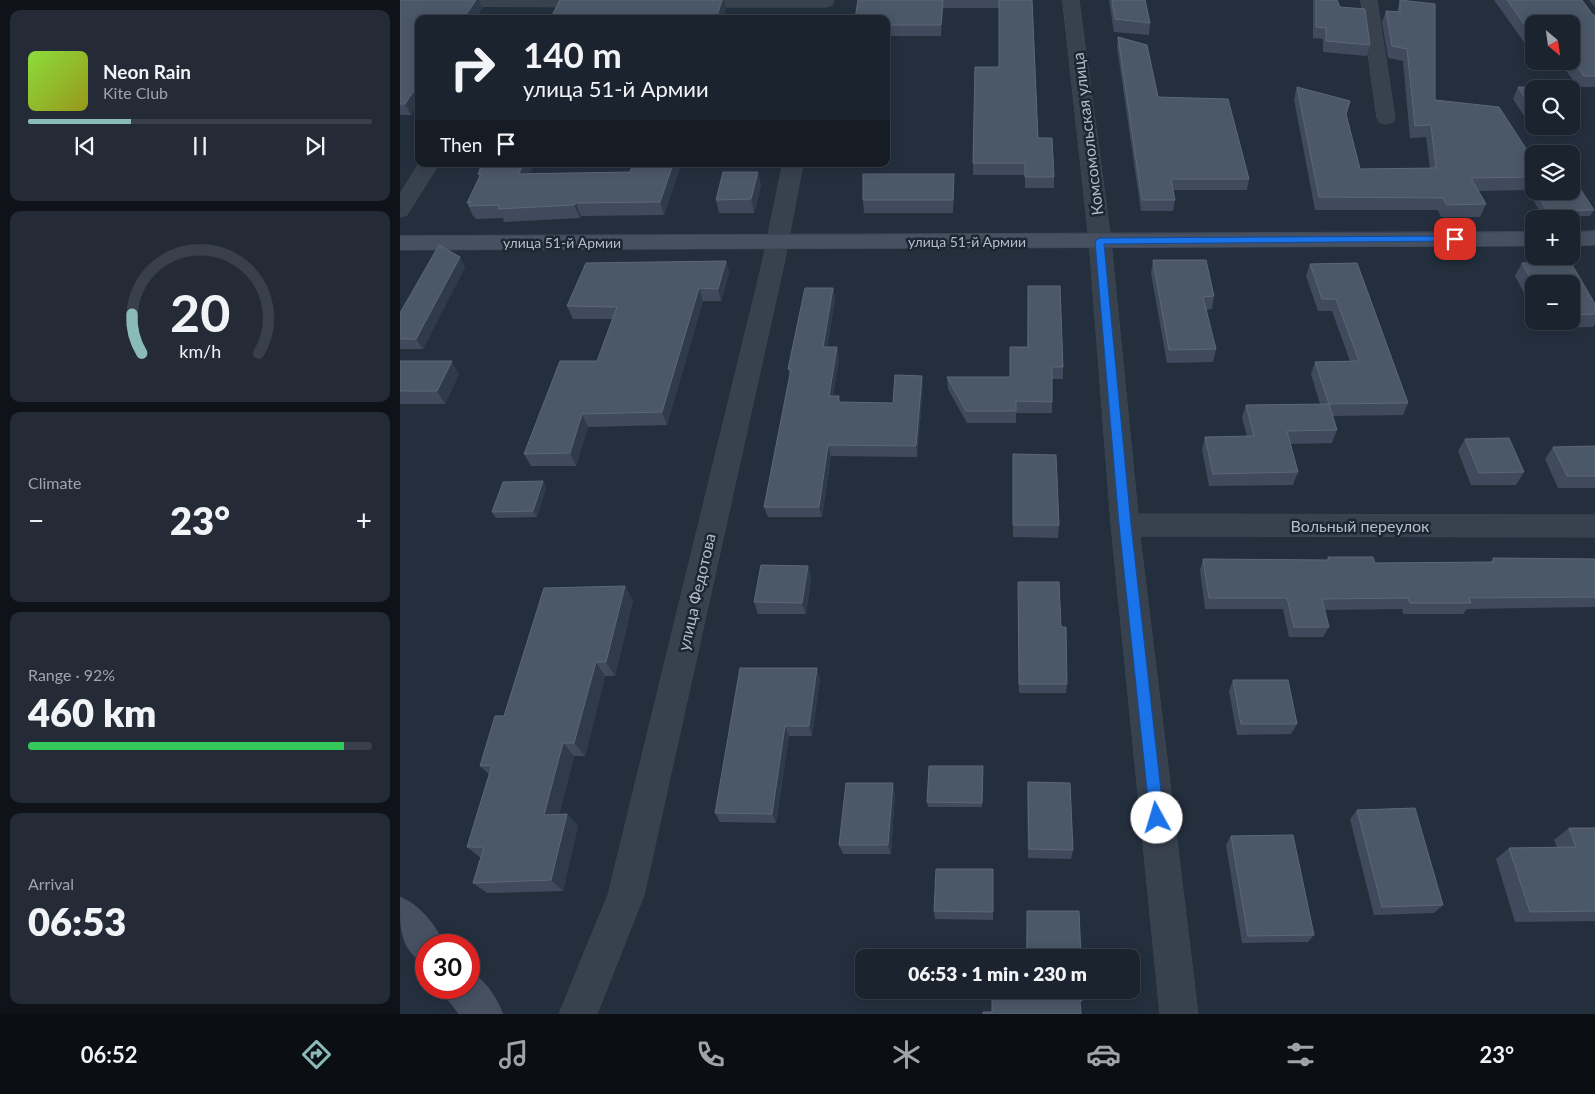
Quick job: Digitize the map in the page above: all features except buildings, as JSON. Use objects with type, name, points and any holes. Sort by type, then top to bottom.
[{"type":"main road","points":[[1580,239],[1595,238]]},
{"type":"main road","name":"улица 51-й Армии","points":[[400,243],[1525,239]]},
{"type":"main road","points":[[400,915],[416,934]]},
{"type":"main road","points":[[471,999],[484,1014]]},
{"type":"street","name":"Комсомольская улица","points":[[1071,0],[1100,241],[1125,524],[1179,1014]]},
{"type":"street","points":[[1369,0],[1386,118]]},
{"type":"street","points":[[400,1],[616,2]]},
{"type":"street","points":[[518,15],[527,1]]},
{"type":"street","points":[[666,2],[826,1],[823,15]]},
{"type":"street","points":[[400,211],[427,167]]},
{"type":"street","name":"улица Федотова","points":[[578,1014],[626,895],[778,241],[792,167]]},
{"type":"street","name":"Вольный переулок","points":[[1125,524],[1595,526]]},
{"type":"route","points":[[1157,818],[1125,524],[1100,241],[1455,239]]}]
